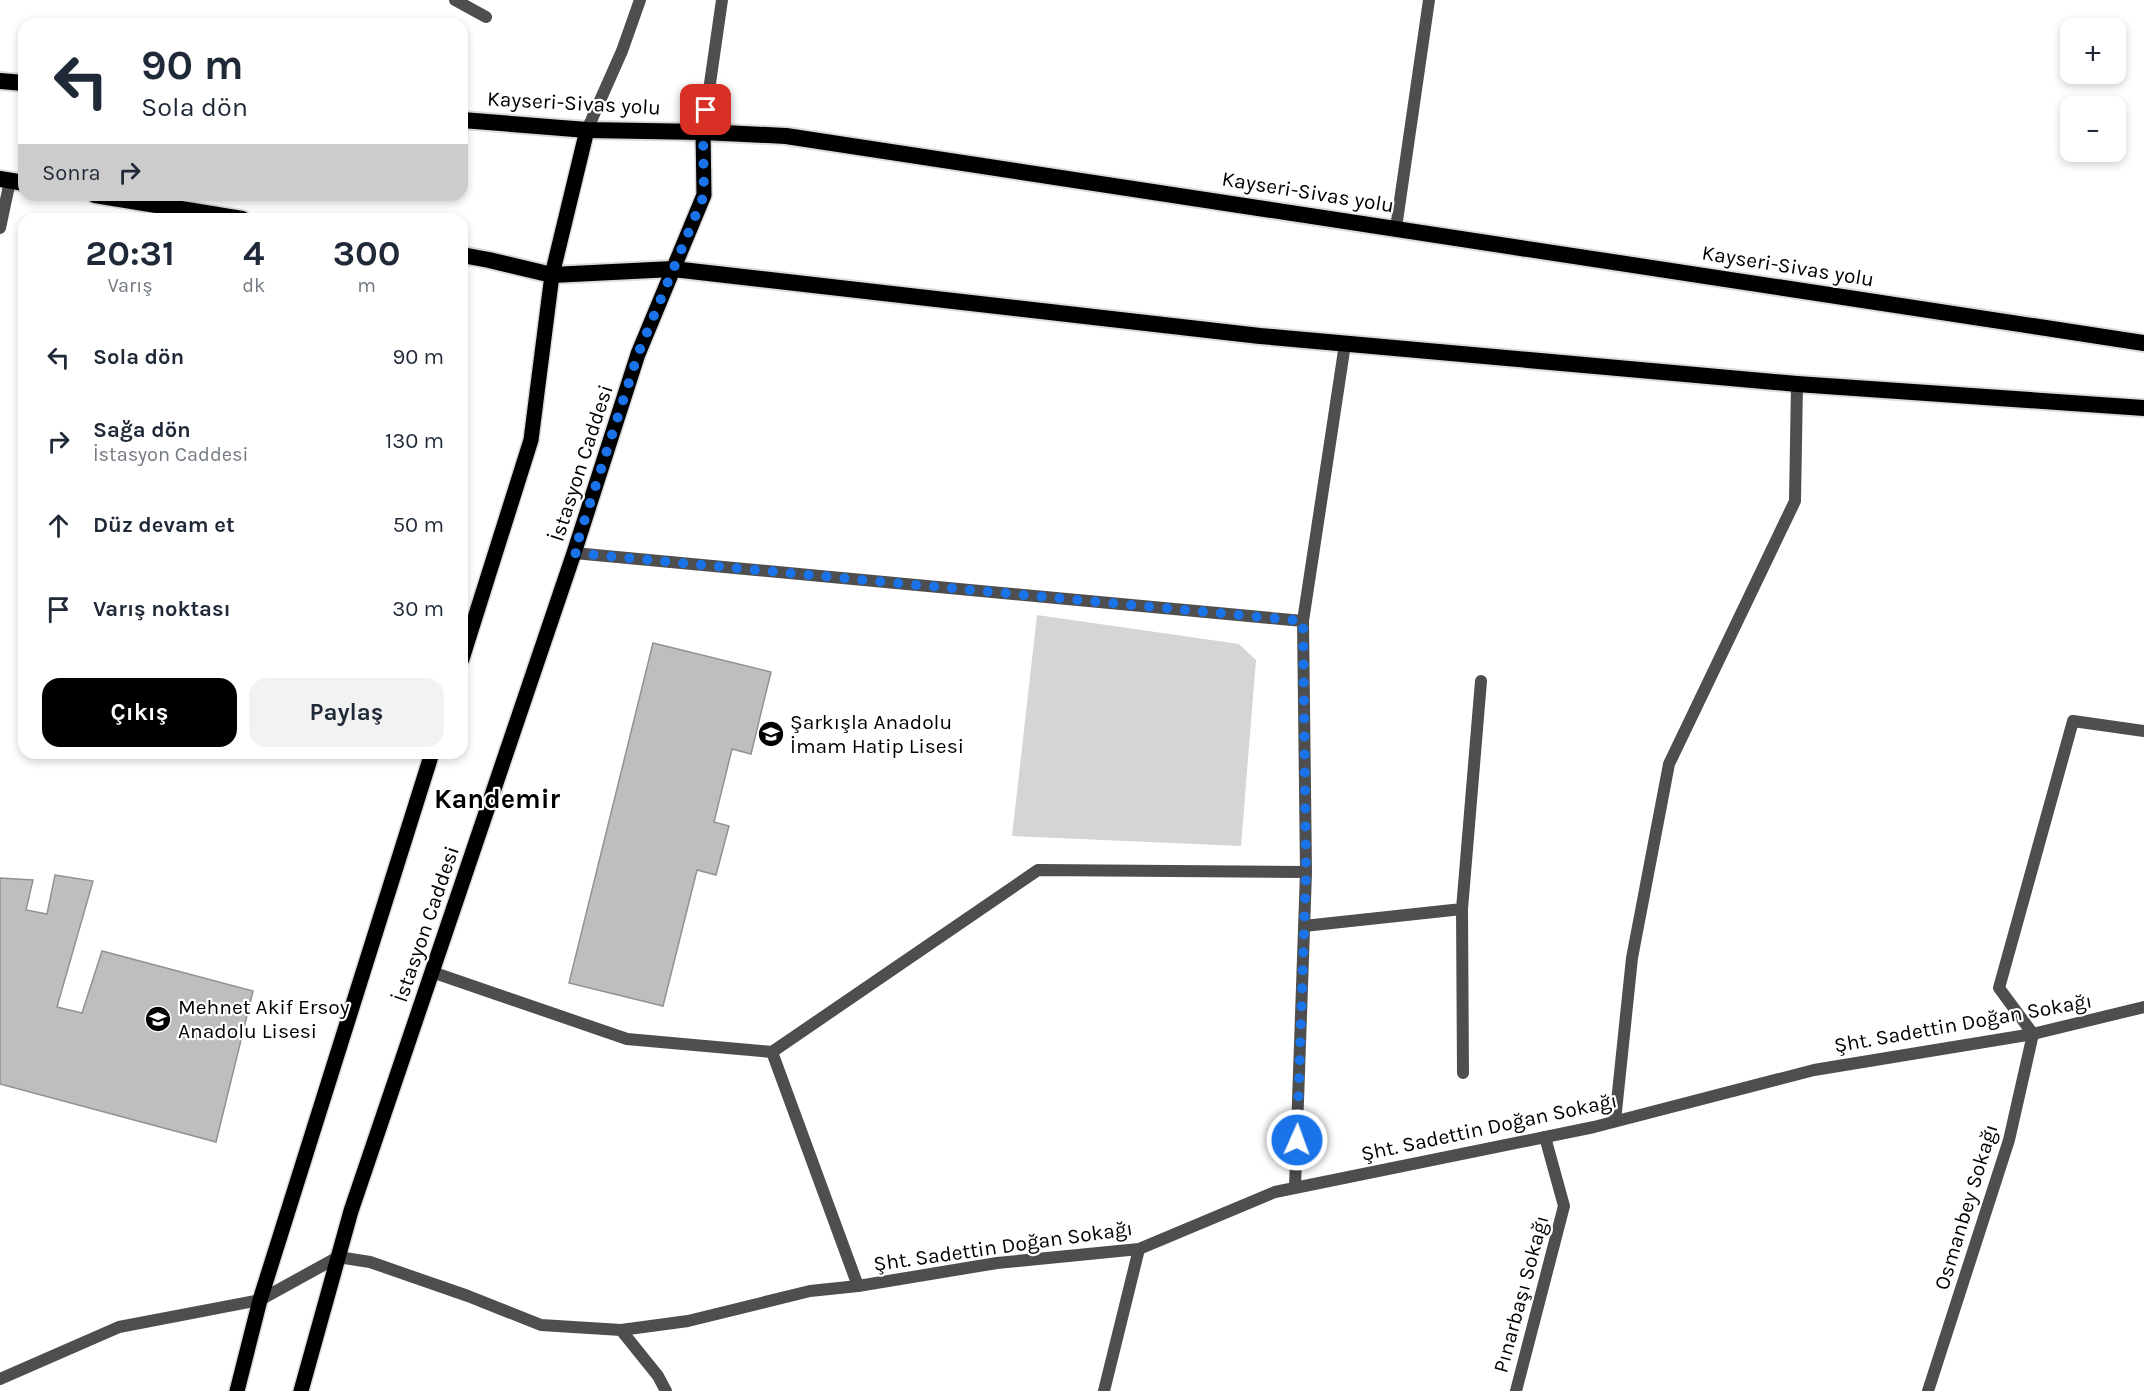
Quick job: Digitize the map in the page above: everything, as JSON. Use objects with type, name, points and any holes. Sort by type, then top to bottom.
[{"type":"highway","points":[[0,81],[18,82]]},
{"type":"highway","name":"Kayseri-Sivas yolu","points":[[468,120],[587,130],[786,136],[2144,343]]},
{"type":"highway","points":[[132,201],[205,213]]},
{"type":"highway","points":[[468,256],[552,275],[673,269],[1260,336],[1797,384],[2144,408]]},
{"type":"main road","points":[[468,640],[531,440],[552,275],[587,130]]},
{"type":"main road","name":"İstasyon Caddesi","points":[[301,1391],[351,1211],[574,553],[638,354],[704,195],[703,132]]},
{"type":"main road","name":"İstasyon Caddesi","points":[[237,1391],[260,1300],[430,759]]},
{"type":"street","points":[[455,0],[486,17]]},
{"type":"street","points":[[587,130],[622,51],[640,0]]},
{"type":"street","points":[[703,132],[722,0]]},
{"type":"street","points":[[1396,228],[1429,0]]},
{"type":"street","points":[[0,228],[12,181]]},
{"type":"street","points":[[1296,1187],[1306,873],[1303,621],[1345,344]]},
{"type":"street","points":[[1616,1121],[1632,958],[1669,764],[1795,501],[1797,384]]},
{"type":"street","points":[[574,553],[1303,621]]},
{"type":"street","points":[[1463,1073],[1462,909],[1481,681]]},
{"type":"street","points":[[2033,1034],[1999,988],[2073,721],[2144,731]]},
{"type":"street","points":[[432,972],[627,1039],[772,1052],[1038,870],[1306,873]]},
{"type":"street","points":[[1304,926],[1462,909]]},
{"type":"street","name":"Şht. Sadettin Doğan Sokağı","points":[[338,1257],[370,1262],[468,1296],[541,1325],[621,1330],[688,1320],[810,1291],[858,1286],[997,1263],[1139,1249],[1275,1192],[1616,1121],[1814,1070],[2033,1034],[2144,1007]]},
{"type":"street","name":"Osmanbey Sokağı","points":[[1928,1391],[2009,1140],[2033,1034]]},
{"type":"street","points":[[772,1052],[858,1286]]},
{"type":"street","name":"Pınarbaşı Sokağı","points":[[1516,1391],[1564,1206],[1545,1137]]},
{"type":"street","points":[[1104,1391],[1139,1249]]},
{"type":"street","points":[[0,1379],[119,1327],[260,1300],[338,1257]]},
{"type":"street","points":[[621,1330],[666,1391]]},
{"type":"shaded area","points":[[1037,615],[1239,644],[1256,660],[1241,846],[1012,836]]},
{"type":"building","points":[[653,643],[771,672],[751,754],[732,749],[714,822],[729,826],[716,875],[697,870],[663,1006],[569,983]]},
{"type":"building","points":[[55,875],[93,881],[57,1007],[82,1013],[102,951],[253,991],[216,1142],[0,1084],[0,878],[33,880],[26,910],[47,914]]},
{"type":"place","name":"Şarkışla Anadolu İmam Hatip Lisesi","points":[[771,734]]},
{"type":"place","name":"Mehnet Akif Ersoy Anadolu Lisesi","points":[[158,1019]]},
{"type":"district","name":"Kandemir","points":[[497,799]]},
{"type":"route","points":[[706,110],[703,132],[704,195],[638,354],[574,553],[1303,621],[1306,873],[1297,1140]]}]
